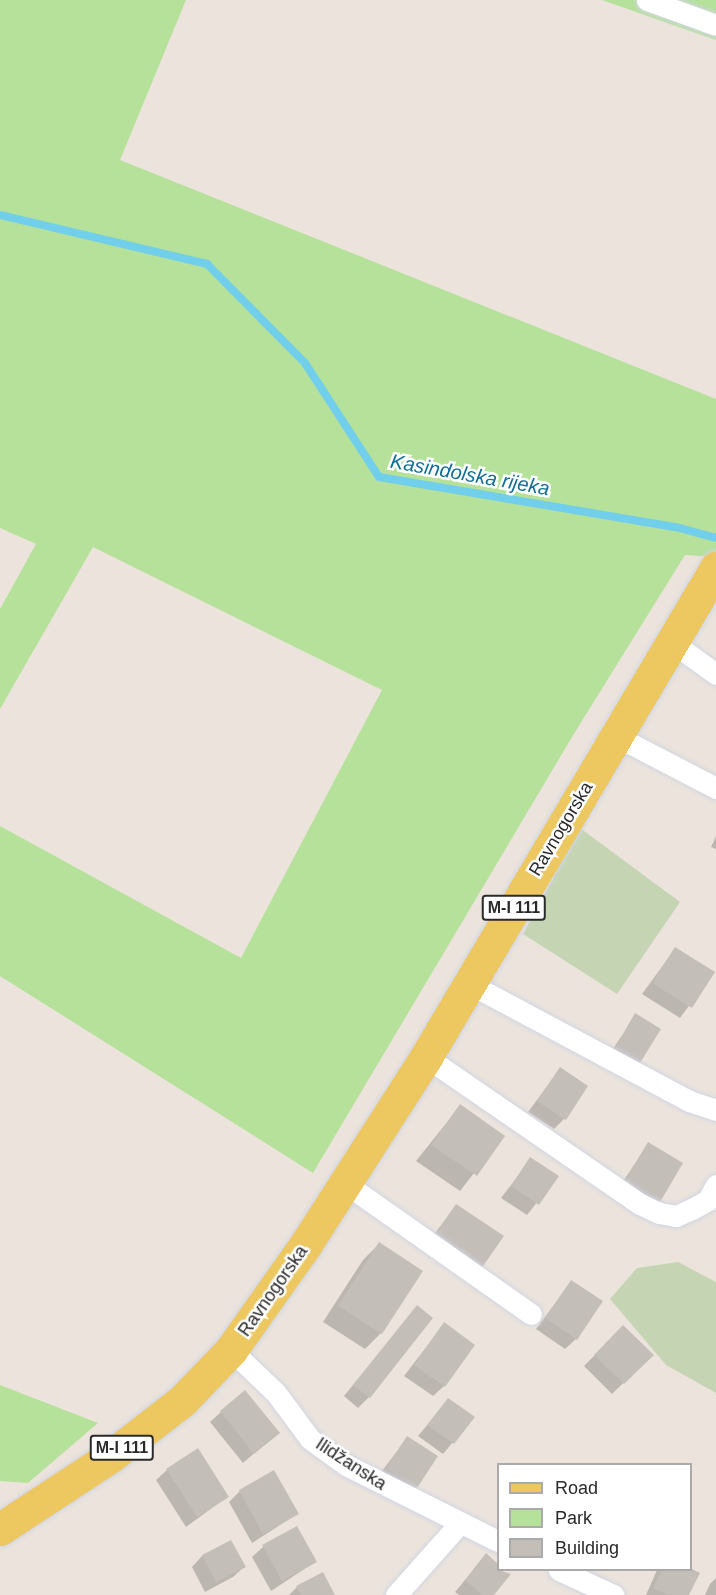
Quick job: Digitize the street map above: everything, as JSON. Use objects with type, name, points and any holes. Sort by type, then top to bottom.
[{"type":"main road","name":"Ravnogorska","points":[[0,1529],[111,1456],[182,1401],[231,1350],[346,1184],[426,1057],[716,568]]},
{"type":"street","points":[[647,0],[716,26]]},
{"type":"street","points":[[673,643],[716,675]]},
{"type":"street","points":[[616,736],[716,788]]},
{"type":"street","points":[[470,984],[689,1101],[716,1110]]},
{"type":"street","points":[[426,1057],[640,1204],[659,1213],[676,1216],[692,1209],[708,1200],[716,1185]]},
{"type":"street","points":[[346,1184],[531,1314]]},
{"type":"street","name":"Ilidžanska","points":[[231,1350],[276,1393],[310,1438],[373,1481],[497,1541]]},
{"type":"street","points":[[396,1595],[460,1523]]},
{"type":"street","points":[[563,1571],[613,1595]]},
{"type":"green space","points":[[0,0],[186,0],[120,160],[716,399],[716,557],[685,555],[575,732],[313,1173],[0,976],[0,826],[241,958],[382,690],[93,547],[0,709],[0,609],[36,544],[0,528]]},
{"type":"green space","points":[[602,0],[716,0],[716,40]]},
{"type":"green space","points":[[580,828],[680,902],[617,994],[523,934]]},
{"type":"green space","points":[[678,1262],[716,1282],[716,1393],[666,1365],[610,1299],[637,1268]]},
{"type":"green space","points":[[0,1385],[98,1423],[28,1483],[0,1481]]},
{"type":"building","points":[[675,947],[715,972],[692,1008],[652,983]]},
{"type":"building","points":[[635,1013],[661,1029],[640,1063],[615,1048]]},
{"type":"building","points":[[560,1067],[588,1086],[566,1120],[537,1101]]},
{"type":"building","points":[[460,1104],[505,1136],[477,1176],[431,1145]]},
{"type":"building","points":[[648,1142],[683,1163],[660,1202],[625,1181]]},
{"type":"building","points":[[530,1157],[559,1176],[539,1205],[511,1186]]},
{"type":"building","points":[[456,1204],[504,1236],[481,1269],[434,1236]]},
{"type":"building","points":[[379,1242],[423,1271],[382,1334],[338,1306]]},
{"type":"building","points":[[571,1280],[603,1301],[577,1340],[545,1318]]},
{"type":"building","points":[[417,1305],[433,1318],[370,1398],[353,1385]]},
{"type":"building","points":[[444,1322],[475,1345],[445,1387],[414,1365]]},
{"type":"building","points":[[623,1325],[654,1355],[624,1384],[594,1355]]},
{"type":"building","points":[[245,1390],[280,1433],[254,1454],[220,1411]]},
{"type":"building","points":[[448,1398],[475,1417],[454,1444],[427,1425]]},
{"type":"building","points":[[407,1436],[438,1456],[417,1488],[386,1468]]},
{"type":"building","points":[[198,1448],[229,1497],[197,1517],[166,1469]]},
{"type":"building","points":[[274,1470],[299,1514],[263,1534],[239,1490]]},
{"type":"building","points":[[297,1526],[317,1562],[282,1581],[262,1545]]},
{"type":"building","points":[[231,1540],[246,1567],[216,1582],[202,1555]]},
{"type":"building","points":[[486,1553],[497,1563],[497,1571],[511,1574],[494,1595],[483,1595],[465,1580]]},
{"type":"building","points":[[692,1569],[700,1573],[689,1595],[668,1595],[653,1588],[662,1571],[692,1571]]},
{"type":"building","points":[[323,1572],[335,1595],[301,1595],[296,1586]]},
{"type":"waterway","name":"Kasindolska rijeka","points":[[0,215],[207,264],[305,363],[379,477],[676,527],[716,538]]}]
